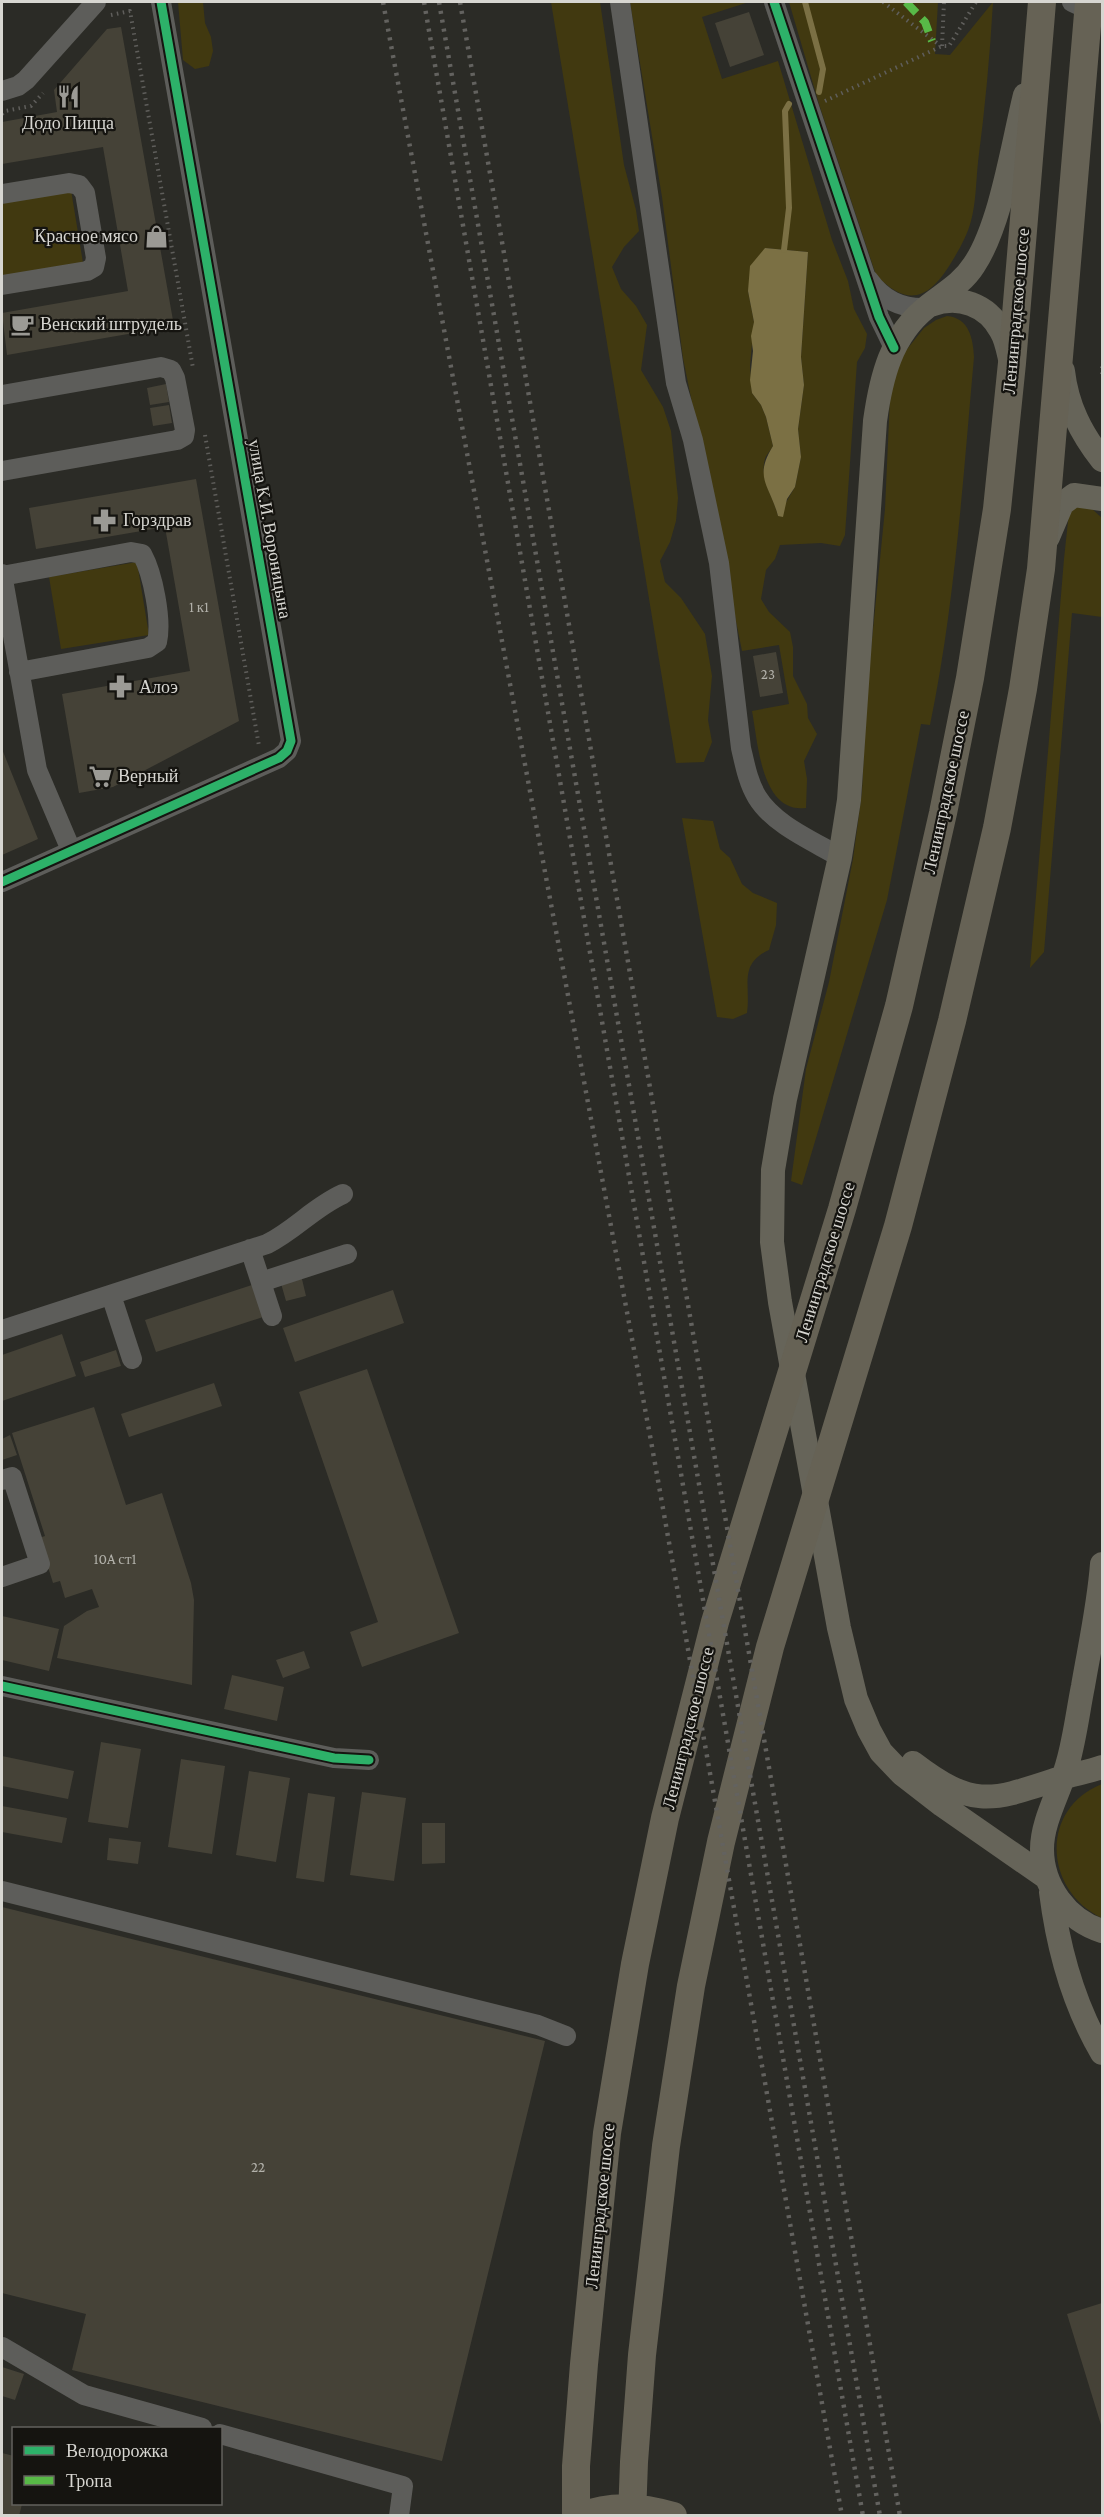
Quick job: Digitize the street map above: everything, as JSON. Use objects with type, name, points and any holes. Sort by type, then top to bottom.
[{"type":"highway","name":"Ленинградское шоссе","points":[[576,2516],[576,2466],[584,2364],[607,2133],[637,1952],[665,1818],[716,1622],[842,1209],[899,1006],[943,813],[968,689],[997,509],[1012,363],[1042,2]]},
{"type":"highway","points":[[632,2516],[642,2355],[666,2146],[693,1975],[721,1842],[770,1647],[898,1226],[952,1021],[997,828],[1023,689],[1043,553],[1089,2]]},
{"type":"highway","points":[[582,2516],[610,2509],[631,2508],[652,2510],[673,2516]]},
{"type":"main road","points":[[1039,33],[1002,191],[975,265],[965,277],[926,308],[906,328],[894,348],[880,387],[875,421],[849,800],[840,857],[785,1099],[773,1170],[772,1242],[780,1302],[839,1628],[856,1699],[869,1730],[881,1752],[902,1774],[1049,1882],[1069,1911],[1082,1921],[1102,1931]]},
{"type":"main road","points":[[926,308],[953,300],[964,301],[986,312],[1002,332],[1012,363]]},
{"type":"main road","points":[[1060,348],[1065,389],[1073,415],[1102,460]]},
{"type":"main road","points":[[1043,553],[1062,504],[1074,495],[1102,499]]},
{"type":"main road","points":[[1102,1564],[1100,1595],[1102,1639]]},
{"type":"main road","points":[[1100,1595],[1064,1777],[1044,1832],[1042,1848],[1053,1910],[1076,2001],[1085,2024],[1102,2053]]},
{"type":"main road","points":[[856,1699],[882,1736],[901,1754],[928,1774],[962,1793],[990,1798],[1016,1793],[1098,1768]]},
{"type":"main road","points":[[1054,1804],[1071,1784],[1098,1768]]},
{"type":"street","points":[[2,91],[18,86],[26,80],[96,2]]},
{"type":"street","name":"улица К.И. Вороницына","points":[[2,882],[279,758],[287,751],[291,741],[161,2]]},
{"type":"street","points":[[620,2],[676,383],[693,440],[719,563],[741,748],[747,777],[757,798],[769,812],[840,857]]},
{"type":"street","points":[[774,2],[879,317],[894,348]]},
{"type":"street","points":[[1071,2],[1102,16]]},
{"type":"street","points":[[2,194],[69,183],[79,185],[85,193],[96,258],[94,267],[87,271],[2,285]]},
{"type":"street","points":[[865,275],[877,291],[893,303],[910,309],[926,308]]},
{"type":"street","points":[[2,395],[161,367],[171,370],[175,378],[185,430],[184,436],[177,440],[2,471]]},
{"type":"street","points":[[19,672],[148,648],[157,642],[160,630],[148,565],[142,554],[131,552],[2,575],[19,672],[37,770],[71,850]]},
{"type":"street","points":[[2,1330],[250,1249],[285,1235],[312,1211],[343,1194]]},
{"type":"street","points":[[250,1249],[272,1316]]},
{"type":"street","points":[[261,1282],[347,1254]]},
{"type":"street","points":[[111,1295],[132,1359]]},
{"type":"street","points":[[2,1480],[12,1476],[40,1564],[2,1577]]},
{"type":"street","points":[[2,1686],[334,1758],[369,1760]]},
{"type":"street","points":[[2,1891],[538,2025],[566,2036]]},
{"type":"street","points":[[2,2347],[84,2395],[198,2427]]},
{"type":"street","points":[[222,2435],[403,2486],[399,2516]]},
{"type":"path","points":[[883,2],[942,46]]},
{"type":"path","points":[[942,46],[944,2]]},
{"type":"path","points":[[810,108],[942,46],[950,46],[976,2]]},
{"type":"path","points":[[104,22],[112,14],[130,11],[195,380]]},
{"type":"path","points":[[2,114],[5,111],[31,106],[45,90]]},
{"type":"path","points":[[1102,364],[1102,374]]},
{"type":"path","points":[[203,426],[263,765]]},
{"type":"shaded area","points":[[178,2],[203,2],[205,23],[211,37],[213,51],[209,66],[195,69],[183,60]]},
{"type":"shaded area","points":[[551,2],[600,2],[624,165],[639,231],[624,247],[612,267],[621,289],[636,306],[647,325],[641,370],[663,407],[671,431],[678,498],[676,521],[670,542],[660,561],[665,582],[681,598],[705,634],[712,676],[708,720],[712,742],[704,762],[676,763]]},
{"type":"shaded area","points":[[630,2],[749,2],[702,17],[722,79],[778,61],[832,240],[848,281],[854,309],[867,334],[865,348],[857,362],[845,535],[840,546],[821,543],[780,545],[775,559],[766,570],[761,599],[769,612],[790,632],[793,647],[793,676],[807,704],[808,718],[817,734],[804,761],[807,779],[806,808],[791,807],[779,800],[764,773],[760,757],[752,711],[789,704],[779,645],[742,651],[683,358],[662,197]],"holes":[[[765,248],[808,252],[801,357],[804,385],[798,429],[801,457],[795,487],[778,516],[764,473],[765,459],[773,446],[766,417],[752,393],[750,365],[754,322],[748,291]]]},
{"type":"shaded area","points":[[789,2],[938,2],[935,54],[950,55],[993,2],[973,214],[963,243],[954,258],[943,275],[926,291],[917,295],[898,292],[876,275],[819,104]]},
{"type":"shaded area","points":[[71,190],[83,263],[2,277],[2,202]]},
{"type":"shaded area","points":[[765,248],[808,252],[801,357],[804,385],[798,429],[801,457],[795,487],[787,499],[783,517],[778,516],[765,481],[764,466],[773,446],[766,417],[752,393],[750,380],[753,351],[751,336],[754,322],[748,291],[750,266]]},
{"type":"shaded area","points":[[947,316],[965,325],[971,336],[974,357],[957,541],[939,679],[930,725],[921,724],[887,900],[802,1185],[791,1181],[806,1069],[829,982],[853,859],[862,792],[867,690],[885,509],[890,398],[895,374],[904,353],[924,328]]},
{"type":"shaded area","points":[[1074,506],[1091,508],[1102,518],[1102,617],[1072,613],[1044,952],[1030,968],[1064,559],[1069,512]]},
{"type":"shaded area","points":[[137,562],[149,635],[61,649],[49,577]]},
{"type":"shaded area","points":[[682,818],[713,821],[720,849],[730,858],[742,884],[753,893],[777,903],[776,925],[769,950],[759,956],[749,969],[747,1013],[733,1019],[717,1017]]},
{"type":"shaded area","points":[[1102,1784],[1102,1918],[1083,1906],[1069,1889],[1060,1870],[1057,1850],[1059,1830],[1067,1812],[1082,1796]]},
{"type":"building","points":[[749,12],[764,55],[730,67],[715,23]]},
{"type":"building","points":[[121,27],[174,326],[7,355],[2,313],[128,291],[103,147],[2,164],[2,122],[57,112],[54,90],[107,29]]},
{"type":"building","points":[[166,384],[169,402],[150,405],[147,388]]},
{"type":"building","points":[[169,405],[172,423],[153,426],[150,408]]},
{"type":"building","points":[[196,479],[239,721],[113,787],[79,793],[62,694],[190,671],[165,527],[36,549],[29,508]]},
{"type":"building","points":[[776,652],[783,693],[760,697],[753,656]]},
{"type":"building","points":[[2,749],[38,839],[2,855]]},
{"type":"building","points":[[301,1275],[306,1296],[286,1301],[280,1280]]},
{"type":"building","points":[[255,1284],[266,1316],[156,1352],[145,1320]]},
{"type":"building","points":[[393,1290],[404,1323],[295,1362],[283,1328]]},
{"type":"building","points":[[62,1334],[76,1376],[2,1401],[2,1355]]},
{"type":"building","points":[[116,1350],[121,1366],[85,1377],[80,1362]]},
{"type":"building","points":[[367,1369],[459,1633],[362,1667],[350,1632],[378,1622],[299,1392]]},
{"type":"building","points":[[214,1383],[222,1406],[129,1437],[121,1414]]},
{"type":"building","points":[[94,1407],[126,1505],[162,1493],[191,1583],[194,1600],[192,1685],[57,1658],[64,1626],[87,1611],[99,1607],[92,1589],[65,1598],[60,1581],[53,1583],[39,1538],[45,1536],[12,1433]]},
{"type":"building","points":[[10,1435],[17,1455],[2,1460],[2,1439]]},
{"type":"building","points":[[2,1616],[59,1629],[49,1671],[2,1660]]},
{"type":"building","points":[[304,1651],[310,1668],[283,1678],[276,1660]]},
{"type":"building","points":[[232,1675],[284,1687],[277,1721],[224,1709]]},
{"type":"building","points":[[101,1742],[141,1749],[128,1828],[88,1822]]},
{"type":"building","points":[[2,1756],[74,1771],[68,1799],[2,1786]]},
{"type":"building","points":[[181,1759],[225,1766],[212,1854],[168,1847]]},
{"type":"building","points":[[249,1771],[290,1778],[276,1862],[236,1855]]},
{"type":"building","points":[[362,1792],[406,1798],[394,1881],[350,1875]]},
{"type":"building","points":[[308,1793],[335,1797],[324,1882],[296,1878]]},
{"type":"building","points":[[2,1806],[67,1818],[62,1843],[2,1832]]},
{"type":"building","points":[[422,1823],[445,1823],[445,1863],[422,1864]]},
{"type":"building","points":[[109,1838],[141,1842],[138,1864],[107,1860]]},
{"type":"building","points":[[2,1907],[545,2041],[442,2461],[72,2370],[86,2314],[2,2293]]},
{"type":"building","points":[[1102,2303],[1102,2428],[1067,2314]]},
{"type":"building","points":[[2,2367],[24,2374],[15,2400],[2,2396]]},
{"type":"building","points":[[2,2453],[12,2456],[12,2505],[22,2505],[19,2516],[2,2516]]},
{"type":"waterway","points":[[805,2],[823,69],[819,92]]},
{"type":"waterway","points":[[784,250],[789,208],[785,111],[789,104]]},
{"type":"railway","points":[[383,2],[651,1441],[842,2516]]},
{"type":"railway","points":[[424,2],[863,2516]]},
{"type":"railway","points":[[439,2],[880,2516]]},
{"type":"railway","points":[[460,2],[900,2516]]},
{"type":"marked path","points":[[906,2],[925,22],[932,41]]},
{"type":"cycle path","points":[[2,882],[279,758],[287,751],[291,741],[161,2]]},
{"type":"cycle path","points":[[774,2],[879,317],[894,348]]},
{"type":"cycle path","points":[[2,1686],[334,1758],[369,1760]]},
{"type":"place","name":"Додо Пицца","points":[[68,97]]},
{"type":"place","name":"Красное мясо","points":[[156,236]]},
{"type":"place","name":"Венский штрудель","points":[[22,324]]},
{"type":"place","name":"Горздрав","points":[[105,520]]},
{"type":"place","name":"Алоэ","points":[[121,687]]},
{"type":"place","name":"Верный","points":[[100,776]]}]
